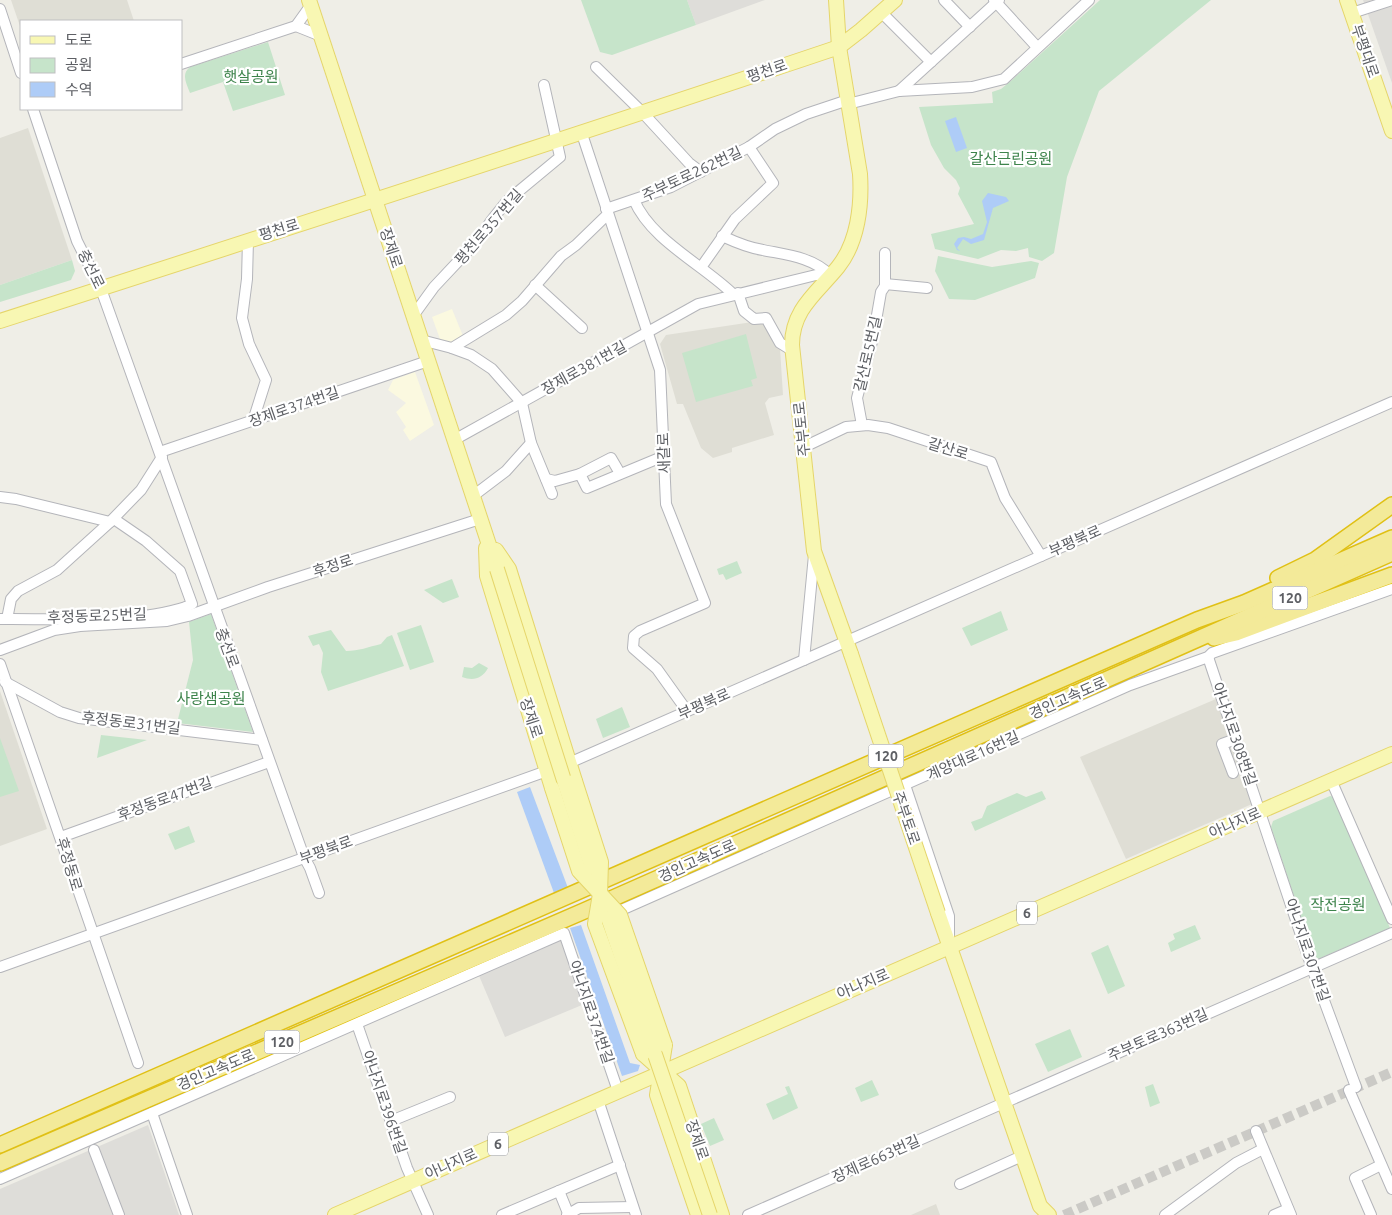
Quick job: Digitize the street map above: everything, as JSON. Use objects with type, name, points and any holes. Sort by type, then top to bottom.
[{"type":"highway","points":[[1197,620],[1315,560],[1392,505]]},
{"type":"highway","name":"경인고속도로","points":[[0,1144],[1197,620],[1244,603],[1392,538]]},
{"type":"highway","name":"경인고속도로","points":[[0,1163],[564,927],[584,911],[1188,644],[1232,622],[1392,553]]},
{"type":"highway","points":[[1188,644],[1236,633],[1392,575]]},
{"type":"main road","name":"주부토로","points":[[836,0],[839,47],[860,174],[861,195],[851,242],[839,266],[813,293],[798,315],[792,333],[814,551],[849,647],[1022,1156],[1040,1206],[1049,1215]]},
{"type":"main road","name":"평천로","points":[[0,322],[248,240],[582,134],[839,47],[895,0]]},
{"type":"main road","name":"장제로","points":[[310,3],[497,569],[600,894],[710,1215]]},
{"type":"main road","name":"부평대로","points":[[1349,7],[1392,131]]},
{"type":"main road","name":"장제로","points":[[483,526],[509,569],[601,862],[600,894],[596,924],[642,1054],[679,1086],[722,1215]]},
{"type":"main road","name":"장제로","points":[[483,526],[487,576],[579,871],[620,915],[665,1045],[657,1095],[698,1215]]},
{"type":"main road","name":"아나지로","points":[[335,1215],[1392,754]]},
{"type":"street","points":[[944,0],[970,27]]},
{"type":"street","name":"주부토로262번길","points":[[607,212],[634,200],[656,194],[701,172],[749,147],[775,129],[806,114],[848,102],[899,91],[972,87],[1004,79],[1090,0]]},
{"type":"street","points":[[1349,7],[1392,0]]},
{"type":"street","points":[[899,91],[997,1],[1038,47]]},
{"type":"street","points":[[296,26],[310,3]]},
{"type":"street","points":[[0,9],[20,70]]},
{"type":"street","points":[[881,12],[931,62]]},
{"type":"street","points":[[182,64],[296,26],[321,36]]},
{"type":"street","points":[[596,67],[701,172]]},
{"type":"street","points":[[544,85],[558,141]]},
{"type":"street","name":"충선로","points":[[37,110],[77,241],[101,289],[161,454],[211,602],[304,857],[319,893]]},
{"type":"street","name":"새갈로","points":[[582,134],[660,370],[666,504],[705,603],[640,631],[632,642],[636,652],[657,669],[687,711]]},
{"type":"street","name":"평천로357번길","points":[[413,316],[434,288],[480,238],[490,221],[508,201],[556,162],[560,157],[558,141]]},
{"type":"street","name":"주부토로262번길","points":[[634,200],[639,210],[668,244],[702,266],[735,218],[773,183],[749,147]]},
{"type":"street","points":[[452,348],[506,315],[522,301],[561,256],[576,245],[607,212]]},
{"type":"street","points":[[722,236],[761,250],[793,256],[820,266],[830,275]]},
{"type":"street","points":[[248,240],[247,279],[242,318],[249,344],[266,380],[253,421]]},
{"type":"street","name":"갈산로5번길","points":[[862,425],[857,398],[873,338],[881,292],[885,284],[885,253]]},
{"type":"street","points":[[702,266],[735,294],[744,311],[754,319],[766,318],[780,344],[793,351]]},
{"type":"street","name":"장제로381번길","points":[[454,440],[706,300],[816,275],[830,275]]},
{"type":"street","points":[[885,284],[927,288]]},
{"type":"street","points":[[535,285],[582,328]]},
{"type":"street","points":[[422,340],[471,355],[492,369],[522,403],[531,442],[552,494]]},
{"type":"street","name":"장제로374번길","points":[[161,454],[428,361]]},
{"type":"street","name":"부평북로","points":[[0,967],[304,857],[548,772],[804,660],[849,647],[1041,556],[1392,402]]},
{"type":"street","name":"갈산로","points":[[804,446],[846,427],[862,425],[888,428],[991,462],[1005,498],[1041,556]]},
{"type":"street","points":[[473,496],[506,471],[531,442]]},
{"type":"street","points":[[112,520],[141,490],[161,454]]},
{"type":"street","points":[[580,474],[587,488],[664,456]]},
{"type":"street","points":[[546,479],[555,480],[580,474],[611,458],[618,470]]},
{"type":"street","points":[[0,497],[112,520],[146,541],[180,571],[188,609]]},
{"type":"street","name":"후정동로25번길","points":[[112,520],[58,570],[18,591],[11,599],[4,619],[135,616],[188,609]]},
{"type":"street","name":"후정로","points":[[0,650],[54,630],[80,626],[167,621],[188,609],[211,602],[483,526]]},
{"type":"street","points":[[804,660],[814,551]]},
{"type":"street","name":"계양대로16번길","points":[[661,1072],[659,1049],[613,913],[1130,685],[1208,657],[1212,653],[1392,589]]},
{"type":"street","name":"아나지로308번길","points":[[1208,657],[1260,812]]},
{"type":"street","name":"후정동로","points":[[0,664],[3,681],[16,709],[138,1064]]},
{"type":"street","name":"후정동로31번길","points":[[3,681],[60,712],[79,718],[262,740]]},
{"type":"street","points":[[16,709],[17,703],[24,696],[32,696]]},
{"type":"street","points":[[1233,773],[1222,744],[1236,739]]},
{"type":"street","name":"후정동로47번길","points":[[61,837],[269,762]]},
{"type":"street","points":[[1331,780],[1392,920]]},
{"type":"street","points":[[905,785],[949,916],[950,947]]},
{"type":"street","points":[[890,790],[935,922],[950,947]]},
{"type":"street","points":[[895,804],[899,796],[910,799]]},
{"type":"street","name":"아나지로307번길","points":[[1260,812],[1353,1089],[1381,1165],[1392,1189]]},
{"type":"street","points":[[0,1179],[357,1024],[564,927]]},
{"type":"street","name":"아나지로374번길","points":[[564,927],[618,1091]]},
{"type":"street","name":"주부토로363번길","points":[[1004,1103],[1392,933]]},
{"type":"street","name":"아나지로396번길","points":[[357,1024],[413,1181],[428,1215]]},
{"type":"street","points":[[391,1121],[450,1097]]},
{"type":"street","points":[[558,1191],[567,1214],[580,1208],[635,1211],[598,1100]]},
{"type":"street","name":"장제로663번길","points":[[748,1215],[1004,1103]]},
{"type":"street","points":[[152,1112],[187,1215]]},
{"type":"street","points":[[1256,1131],[1290,1212],[1274,1215]]},
{"type":"street","points":[[1165,1215],[1236,1163],[1263,1149]]},
{"type":"street","points":[[94,1150],[119,1215]]},
{"type":"street","points":[[960,1184],[1022,1156]]},
{"type":"street","points":[[502,1215],[620,1165]]},
{"type":"street","points":[[1371,1215],[1355,1178],[1381,1165]]},
{"type":"shaded area","points":[[11,0],[127,0],[134,20],[20,20],[20,26]]},
{"type":"shaded area","points":[[687,0],[765,0],[696,25]]},
{"type":"shaded area","points":[[1363,0],[1392,0],[1392,83]]},
{"type":"shaded area","points":[[28,128],[72,260],[0,285],[0,138]]},
{"type":"shaded area","points":[[452,309],[463,336],[448,345],[440,339],[432,317]]},
{"type":"shaded area","points":[[765,320],[780,349],[783,395],[769,398],[765,403],[774,435],[732,448],[732,452],[713,458],[701,448],[683,404],[677,404],[660,344],[666,335]]},
{"type":"shaded area","points":[[415,372],[434,425],[410,441],[403,430],[406,427],[396,412],[406,403],[388,390],[393,380]]},
{"type":"shaded area","points":[[0,691],[47,829],[0,846]]},
{"type":"shaded area","points":[[1216,699],[1252,804],[1126,859],[1080,757]]},
{"type":"shaded area","points":[[558,939],[564,943],[582,1005],[505,1037],[477,971]]},
{"type":"shaded area","points":[[148,1125],[179,1215],[0,1215],[0,1189]]},
{"type":"shaded area","points":[[936,1204],[940,1215],[911,1215]]},
{"type":"green space","points":[[581,0],[687,0],[696,25],[612,55],[600,52]]},
{"type":"green space","name":"갈산근린공원","points":[[1100,0],[1211,0],[1099,91],[1067,177],[1054,253],[1042,261],[1029,257],[1028,248],[1016,251],[1001,250],[978,259],[935,249],[931,234],[974,224],[958,194],[960,188],[956,180],[944,168],[931,145],[919,107],[993,103],[992,92],[1001,89],[1012,80]]},
{"type":"green space","name":"햇살공원","points":[[268,42],[285,95],[233,111],[223,82],[190,93],[185,76],[190,67]]},
{"type":"green space","points":[[938,256],[992,267],[1031,261],[1039,263],[1035,278],[975,300],[949,299],[935,271]]},
{"type":"green space","points":[[72,260],[75,271],[71,280],[0,302],[0,285]]},
{"type":"green space","points":[[746,334],[757,378],[751,380],[753,386],[696,402],[682,353]]},
{"type":"green space","points":[[737,561],[742,573],[726,580],[723,574],[719,575],[717,569]]},
{"type":"green space","points":[[452,579],[459,597],[443,603],[424,590]]},
{"type":"green space","points":[[1001,611],[1008,630],[971,646],[962,628]]},
{"type":"green space","name":"사랑샘공원","points":[[211,614],[253,732],[177,723],[193,660],[189,622]]},
{"type":"green space","points":[[421,625],[434,662],[410,670],[397,633]]},
{"type":"green space","points":[[331,630],[346,651],[359,650],[381,644],[387,637],[392,635],[404,666],[328,691],[321,672],[323,653],[319,644],[313,646],[308,636]]},
{"type":"green space","points":[[479,663],[488,668],[483,675],[473,679],[462,677],[464,667],[472,668]]},
{"type":"green space","points":[[622,707],[630,727],[603,738],[596,719]]},
{"type":"green space","points":[[101,735],[147,740],[97,758]]},
{"type":"green space","points":[[0,738],[19,791],[0,797]]},
{"type":"green space","points":[[1042,791],[1046,799],[975,831],[971,822],[982,818],[987,806],[1017,793],[1026,797]]},
{"type":"green space","name":"작전공원","points":[[1330,796],[1334,797],[1390,928],[1318,959],[1313,954],[1271,827],[1273,821]]},
{"type":"green space","points":[[189,826],[195,842],[175,850],[168,834]]},
{"type":"green space","points":[[1195,925],[1201,939],[1171,952],[1168,943],[1175,939],[1173,934]]},
{"type":"green space","points":[[1108,945],[1125,986],[1108,994],[1091,953]]},
{"type":"green space","points":[[1070,1029],[1082,1057],[1048,1072],[1035,1044]]},
{"type":"green space","points":[[872,1080],[879,1095],[861,1102],[855,1088]]},
{"type":"green space","points":[[1153,1084],[1160,1103],[1150,1107],[1145,1087]]},
{"type":"green space","points":[[789,1086],[798,1108],[773,1120],[766,1104],[788,1094],[785,1087]]},
{"type":"green space","points":[[714,1118],[724,1140],[710,1146],[701,1124]]},
{"type":"water","points":[[956,117],[967,148],[956,152],[945,121]]},
{"type":"water","points":[[988,193],[1006,197],[1009,201],[993,208],[984,240],[971,244],[963,239],[957,248],[960,251],[957,250],[954,244],[958,238],[971,239],[983,234],[987,222],[982,201]]},
{"type":"water","points":[[530,787],[568,888],[554,893],[517,792]]},
{"type":"water","points":[[581,925],[630,1063],[640,1065],[638,1071],[622,1076],[570,928]]},
{"type":"tunnel","points":[[1064,1215],[1392,1072]]}]
